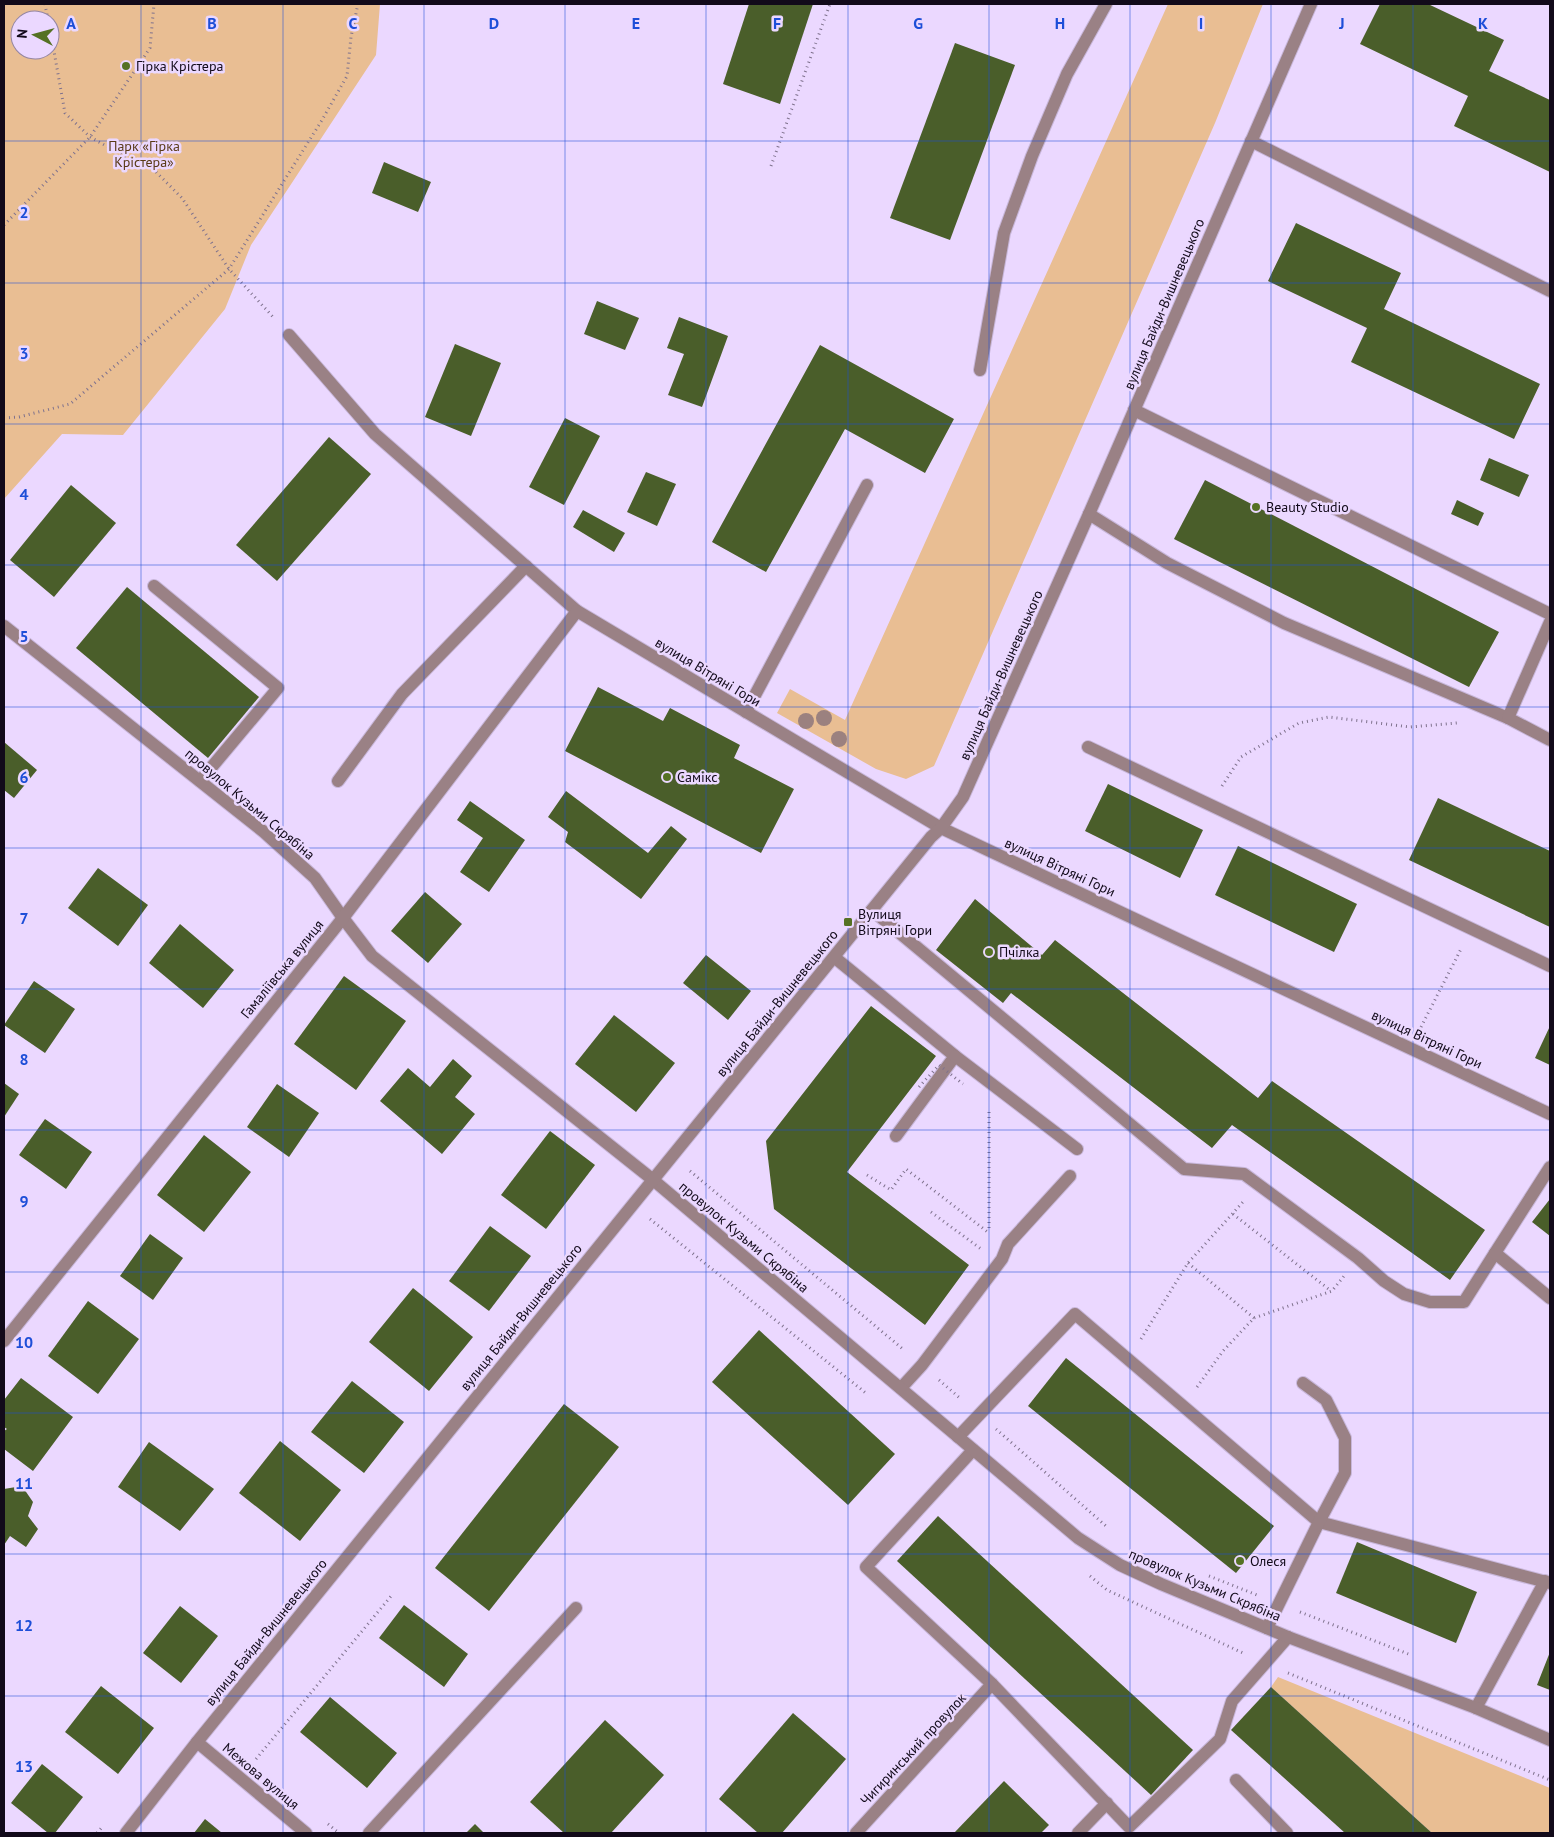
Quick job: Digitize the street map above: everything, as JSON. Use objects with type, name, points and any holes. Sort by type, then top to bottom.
[{"type":"street","points":[[980,370],[1004,233],[1032,156],[1067,74],[1106,4]]},
{"type":"street","name":"вулиця Байди-Вишневецького","points":[[126,1833],[197,1742],[652,1179],[941,828],[963,797],[1089,514],[1310,4]]},
{"type":"street","points":[[1251,141],[1550,291]]},
{"type":"street","name":"вулиця Вітряні Гори","points":[[289,335],[375,434],[577,611],[941,828],[1550,1114]]},
{"type":"street","points":[[1134,410],[1550,614]]},
{"type":"street","points":[[746,712],[867,485]]},
{"type":"street","points":[[1089,514],[1168,563],[1284,623],[1508,718],[1550,740]]},
{"type":"street","points":[[338,782],[402,694],[526,566]]},
{"type":"street","points":[[154,586],[278,688],[200,781]]},
{"type":"street","name":"Гамаліївська вулиця","points":[[4,1341],[343,918],[577,611]]},
{"type":"street","points":[[1508,718],[1550,622]]},
{"type":"street","name":"провулок Кузьми Скрябіна","points":[[4,626],[264,832],[315,878],[372,956],[652,1179],[1078,1538],[1120,1565],[1161,1584],[1288,1637],[1476,1708],[1550,1740]]},
{"type":"street","points":[[1088,747],[1550,966]]},
{"type":"street","points":[[872,910],[1184,1169],[1244,1174],[1358,1258],[1384,1281],[1404,1294],[1430,1302],[1464,1302],[1550,1167]]},
{"type":"street","points":[[834,957],[1045,1129],[1077,1149]]},
{"type":"street","points":[[896,1136],[955,1056]]},
{"type":"street","points":[[901,1388],[922,1365],[1002,1259],[1008,1244],[1070,1176]]},
{"type":"street","points":[[1495,1253],[1550,1298]]},
{"type":"street","points":[[958,1437],[1075,1314],[1319,1522],[1548,1582],[1476,1708]]},
{"type":"street","points":[[1267,1628],[1345,1473],[1345,1438],[1326,1400],[1303,1383]]},
{"type":"street","points":[[973,1450],[866,1567],[992,1684],[1129,1827],[1220,1739],[1232,1701],[1288,1637]]},
{"type":"street","points":[[369,1833],[576,1608]]},
{"type":"street","name":"Чигиринський провулок","points":[[856,1833],[992,1684]]},
{"type":"street","name":"Межова вулиця","points":[[197,1742],[306,1833]]},
{"type":"street","points":[[1236,1780],[1287,1833]]},
{"type":"street","points":[[1078,1833],[1107,1803]]},
{"type":"path","points":[[4,225],[90,137],[150,48],[154,4]]},
{"type":"path","points":[[4,418],[19,417],[70,404],[228,269],[322,120],[347,76],[351,37],[358,4]]},
{"type":"path","points":[[771,166],[830,4]]},
{"type":"path","points":[[56,60],[65,113],[90,137],[128,158],[154,168],[182,198],[228,269],[289,335]]},
{"type":"path","points":[[1209,804],[1241,757],[1299,723],[1329,717],[1410,727],[1459,722]]},
{"type":"path","points":[[1421,1027],[1450,970]]},
{"type":"path","points":[[919,1087],[938,1066],[969,1088]]},
{"type":"path","points":[[978,1247],[989,1232],[989,1110]]},
{"type":"path","points":[[684,1166],[922,1365],[1112,1530]]},
{"type":"path","points":[[867,1174],[891,1190],[906,1170],[989,1232]]},
{"type":"path","points":[[931,1212],[978,1247],[1002,1259]]},
{"type":"path","points":[[1128,1359],[1188,1263],[1233,1214],[1332,1291],[1254,1318],[1222,1351],[1184,1407]]},
{"type":"path","points":[[645,1215],[873,1399]]},
{"type":"path","points":[[1188,1263],[1254,1318]]},
{"type":"path","points":[[1207,1575],[1415,1657]]},
{"type":"path","points":[[256,1759],[392,1594]]},
{"type":"green space","name":"Парк «Гірка Крістера»","points":[[4,4],[380,4],[376,55],[251,245],[225,309],[123,435],[62,434],[4,499]]},
{"type":"green space","points":[[1168,4],[1263,4],[1215,123],[934,766],[906,779],[876,769],[777,713],[790,689],[845,720]]},
{"type":"green space","points":[[1278,1677],[1550,1788],[1550,1833],[1432,1833],[1271,1687]]},
{"type":"building","points":[[749,4],[813,4],[780,104],[723,84]]},
{"type":"building","points":[[1380,4],[1428,4],[1504,40],[1489,71],[1550,100],[1550,172],[1454,126],[1468,96],[1360,44]]},
{"type":"building","points":[[955,43],[1015,65],[950,240],[890,218]]},
{"type":"building","points":[[384,162],[431,182],[418,212],[372,193]]},
{"type":"building","points":[[1296,223],[1401,273],[1384,309],[1540,384],[1514,439],[1351,362],[1367,328],[1268,281]]},
{"type":"building","points":[[597,301],[639,318],[625,350],[584,334]]},
{"type":"building","points":[[679,317],[728,336],[702,407],[668,395],[684,354],[667,348]]},
{"type":"building","points":[[455,344],[501,363],[471,436],[425,417]]},
{"type":"building","points":[[820,345],[954,419],[925,473],[845,429],[766,572],[712,542]]},
{"type":"building","points":[[565,418],[600,436],[564,505],[529,487]]},
{"type":"building","points":[[329,437],[371,474],[277,581],[236,545]]},
{"type":"building","points":[[1489,458],[1529,475],[1519,497],[1480,480]]},
{"type":"building","points":[[646,472],[676,484],[657,526],[627,512]]},
{"type":"building","points":[[1205,480],[1499,632],[1469,687],[1174,539]]},
{"type":"building","points":[[71,485],[116,523],[54,597],[10,560]]},
{"type":"building","points":[[1457,500],[1484,513],[1478,526],[1451,514]]},
{"type":"building","points":[[583,510],[625,533],[614,552],[573,527]]},
{"type":"building","points":[[127,587],[259,697],[208,758],[76,648]]},
{"type":"building","points":[[598,687],[663,721],[670,708],[740,745],[734,758],[794,789],[761,853],[565,751]]},
{"type":"building","points":[[4,742],[37,770],[14,798],[4,790]]},
{"type":"building","points":[[1108,784],[1203,830],[1180,878],[1085,831]]},
{"type":"building","points":[[566,791],[648,853],[671,826],[687,839],[641,899],[565,842],[568,832],[548,817]]},
{"type":"building","points":[[1438,798],[1550,851],[1550,927],[1409,860]]},
{"type":"building","points":[[470,801],[525,840],[489,892],[460,872],[483,838],[457,820]]},
{"type":"building","points":[[1238,846],[1357,904],[1334,952],[1215,895]]},
{"type":"building","points":[[98,868],[148,905],[118,946],[68,908]]},
{"type":"building","points":[[425,892],[462,924],[428,963],[391,931]]},
{"type":"building","points":[[975,899],[1042,955],[1055,940],[1258,1098],[1272,1081],[1485,1230],[1450,1280],[1232,1125],[1212,1148],[1011,993],[1003,1003],[936,950]]},
{"type":"building","points":[[180,924],[234,970],[203,1008],[149,963]]},
{"type":"building","points":[[706,955],[751,991],[728,1020],[683,983]]},
{"type":"building","points":[[344,976],[406,1021],[356,1090],[294,1044]]},
{"type":"building","points":[[34,981],[75,1009],[45,1053],[4,1025]]},
{"type":"building","points":[[871,1006],[936,1056],[847,1172],[969,1265],[925,1325],[774,1209],[766,1141]]},
{"type":"building","points":[[614,1015],[675,1063],[636,1112],[575,1064]]},
{"type":"building","points":[[1550,1026],[1550,1065],[1535,1058]]},
{"type":"building","points":[[453,1059],[472,1076],[455,1097],[475,1114],[442,1154],[380,1101],[408,1068],[430,1087]]},
{"type":"building","points":[[4,1083],[19,1094],[4,1117]]},
{"type":"building","points":[[277,1084],[319,1113],[289,1157],[247,1127]]},
{"type":"building","points":[[45,1119],[92,1152],[66,1189],[19,1155]]},
{"type":"building","points":[[550,1131],[595,1165],[546,1229],[501,1195]]},
{"type":"building","points":[[204,1135],[251,1172],[204,1232],[157,1195]]},
{"type":"building","points":[[1550,1199],[1550,1236],[1532,1222]]},
{"type":"building","points":[[490,1226],[531,1256],[489,1311],[449,1281]]},
{"type":"building","points":[[150,1234],[183,1258],[153,1300],[120,1276]]},
{"type":"building","points":[[413,1288],[473,1337],[429,1391],[369,1342]]},
{"type":"building","points":[[88,1301],[139,1339],[98,1394],[48,1356]]},
{"type":"building","points":[[759,1330],[895,1454],[848,1505],[712,1382]]},
{"type":"building","points":[[1066,1358],[1274,1526],[1236,1573],[1028,1406]]},
{"type":"building","points":[[21,1378],[73,1417],[33,1471],[4,1449],[4,1431],[7,1429],[4,1427],[4,1400]]},
{"type":"building","points":[[352,1381],[404,1422],[364,1473],[311,1432]]},
{"type":"building","points":[[564,1404],[619,1447],[489,1611],[435,1568]]},
{"type":"building","points":[[280,1441],[341,1490],[300,1541],[239,1493]]},
{"type":"building","points":[[149,1442],[214,1489],[180,1531],[118,1487]]},
{"type":"building","points":[[22,1486],[33,1502],[28,1516],[38,1529],[26,1547],[10,1536],[4,1545],[4,1489]]},
{"type":"building","points":[[938,1516],[1193,1750],[1151,1795],[897,1561]]},
{"type":"building","points":[[1357,1542],[1477,1592],[1456,1643],[1336,1593]]},
{"type":"building","points":[[404,1605],[468,1654],[444,1687],[379,1638]]},
{"type":"building","points":[[180,1606],[218,1636],[181,1683],[143,1653]]},
{"type":"building","points":[[1550,1652],[1550,1690],[1537,1685]]},
{"type":"building","points":[[101,1686],[154,1728],[118,1774],[65,1732]]},
{"type":"building","points":[[1271,1687],[1432,1833],[1345,1833],[1231,1730]]},
{"type":"building","points":[[330,1697],[397,1753],[367,1788],[300,1732]]},
{"type":"building","points":[[793,1713],[846,1759],[782,1833],[758,1833],[719,1799]]},
{"type":"building","points":[[605,1720],[664,1775],[611,1833],[564,1833],[530,1802]]},
{"type":"building","points":[[42,1764],[83,1797],[55,1833],[48,1833],[11,1803]]},
{"type":"building","points":[[1004,1781],[1049,1825],[1041,1833],[954,1833]]},
{"type":"building","points":[[205,1819],[222,1833],[194,1833]]},
{"type":"building","points":[[475,1824],[484,1833],[466,1833]]},
{"type":"place","name":"Гірка Крістера","points":[[126,66]]},
{"type":"place","name":"Beauty Studio","points":[[1256,507]]},
{"type":"place","name":"Самікс","points":[[667,777]]},
{"type":"place","name":"Вулиця Вітряні Гори","points":[[848,922]]},
{"type":"place","name":"Пчілка","points":[[989,952]]},
{"type":"place","name":"Олеся","points":[[1240,1561]]}]
